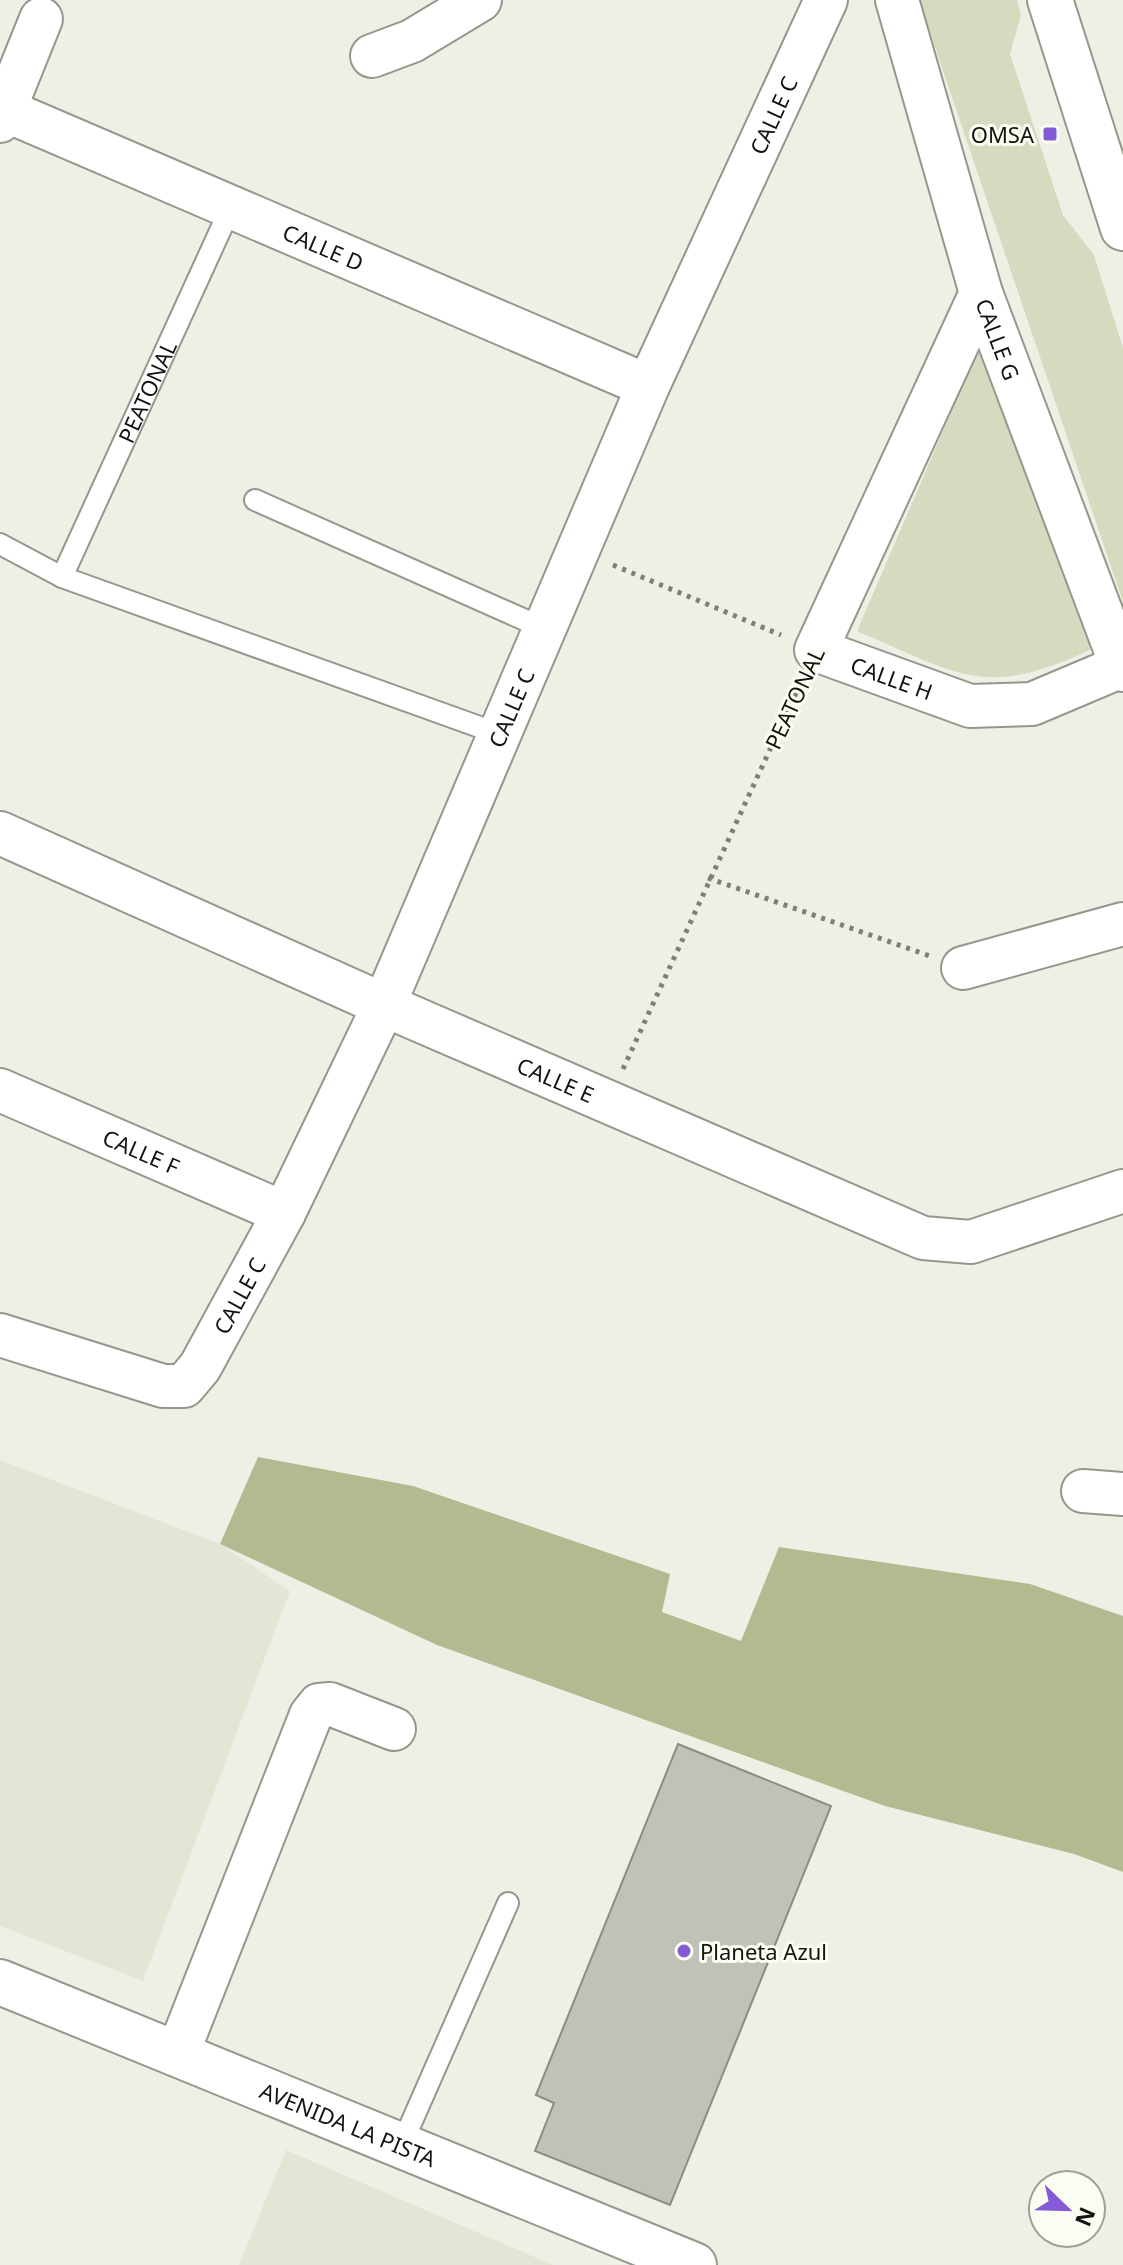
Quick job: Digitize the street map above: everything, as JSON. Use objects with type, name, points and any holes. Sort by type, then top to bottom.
[{"type":"main road","points":[[1050,0],[1123,228]]},
{"type":"main road","name":"AVENIDA LA PISTA","points":[[0,1982],[694,2265]]},
{"type":"street","points":[[372,56],[412,41],[480,0]]},
{"type":"street","name":"CALLE C","points":[[0,1335],[163,1386],[184,1386],[200,1367],[284,1213],[384,1005],[648,386],[826,0]]},
{"type":"street","name":"CALLE G","points":[[897,0],[981,293],[1122,668]]},
{"type":"street","points":[[2,113],[41,19]]},
{"type":"street","name":"CALLE D","points":[[2,113],[231,207],[648,386]]},
{"type":"street","name":"PEATONAL","points":[[816,650],[981,293]]},
{"type":"street","name":"CALLE H","points":[[816,650],[970,706],[1032,704],[1122,668]]},
{"type":"street","name":"CALLE E","points":[[0,833],[384,1005],[923,1238],[971,1242],[1123,1191]]},
{"type":"street","points":[[963,968],[1123,924]]},
{"type":"street","name":"CALLE F","points":[[0,1090],[284,1213]]},
{"type":"street","points":[[177,2055],[311,1715],[319,1705],[330,1704],[394,1729]]},
{"type":"lane","name":"PEATONAL","points":[[62,577],[231,207]]},
{"type":"lane","points":[[255,500],[543,628]]},
{"type":"lane","points":[[0,544],[62,577],[499,734]]},
{"type":"lane","points":[[401,2146],[508,1903]]},
{"type":"path","points":[[577,549],[816,650]]},
{"type":"path","name":"PEATONAL","points":[[608,1103],[708,878],[816,650]]},
{"type":"path","points":[[708,878],[963,968]]},
{"type":"shaded area","points":[[919,0],[1017,0],[1021,15],[1010,54],[1063,215],[1094,255],[1123,348],[1123,602]]},
{"type":"shaded area","points":[[984,336],[1094,648],[1057,664],[998,677],[973,676],[949,669],[857,631]]},
{"type":"shaded area","points":[[0,1460],[220,1544],[290,1591],[143,1981],[0,1926]]},
{"type":"shaded area","points":[[286,2150],[553,2265],[239,2265]]},
{"type":"green space","points":[[258,1457],[413,1486],[670,1574],[662,1612],[741,1641],[779,1547],[1030,1584],[1123,1616],[1123,1872],[1074,1854],[885,1806],[437,1645],[220,1544]]},
{"type":"building","name":"Planeta Azul","points":[[678,1744],[831,1806],[670,2205],[535,2151],[554,2103],[536,2095]]},
{"type":"place","name":"OMSA","points":[[1050,134]]},
{"type":"place","name":"Planeta Azul","points":[[684,1951]]}]
